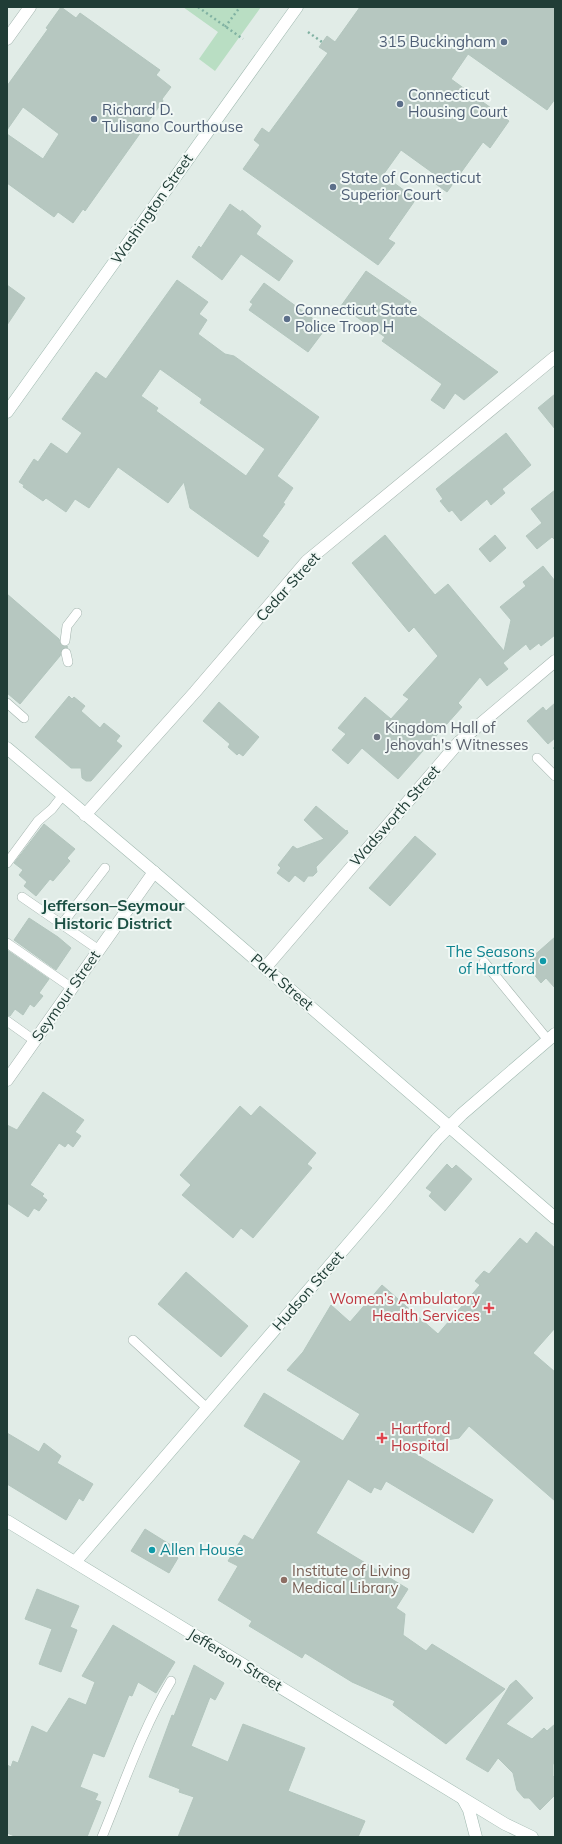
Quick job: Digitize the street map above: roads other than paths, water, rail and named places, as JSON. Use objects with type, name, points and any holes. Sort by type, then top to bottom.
[{"type":"street","points":[[7,39],[30,7]]},
{"type":"street","name":"Washington Street","points":[[7,412],[297,7]]},
{"type":"street","name":"Cedar Street","points":[[85,815],[195,692],[307,561],[555,357]]},
{"type":"street","name":"Wadsworth Street","points":[[265,968],[458,742],[555,661]]},
{"type":"street","name":"Park Street","points":[[7,748],[154,872],[555,1218]]},
{"type":"street","name":"Seymour Street","points":[[7,1080],[154,872]]},
{"type":"street","name":"Hudson Street","points":[[75,1562],[380,1207],[436,1139],[462,1114],[552,1037]]},
{"type":"street","name":"Jefferson Street","points":[[7,1521],[505,1824],[532,1837]]},
{"type":"street","points":[[462,1798],[469,1810],[476,1837]]},
{"type":"lane","points":[[65,641],[67,626],[77,613]]},
{"type":"lane","points":[[66,653],[68,662]]},
{"type":"lane","points":[[7,704],[24,718]]},
{"type":"lane","points":[[537,758],[555,776]]},
{"type":"lane","points":[[7,863],[38,821],[63,796]]},
{"type":"lane","points":[[62,924],[105,868]]},
{"type":"lane","points":[[22,897],[99,950]]},
{"type":"lane","points":[[7,943],[72,988]]},
{"type":"lane","points":[[484,962],[552,1037]]},
{"type":"lane","points":[[7,1021],[35,1041]]},
{"type":"lane","points":[[133,1340],[207,1408]]},
{"type":"lane","points":[[102,1837],[132,1764],[163,1694],[171,1681]]},
{"type":"place","name":"315 Buckingham","points":[[504,42]]},
{"type":"place","name":"Connecticut Housing Court","points":[[400,104]]},
{"type":"place","name":"Richard D. Tulisano Courthouse","points":[[94,119]]},
{"type":"place","name":"State of Connecticut Superior Court","points":[[333,187]]},
{"type":"place","name":"Connecticut State Police Troop H","points":[[287,319]]},
{"type":"place","name":"Kingdom Hall of Jehovah's Witnesses","points":[[377,737]]},
{"type":"place","name":"The Seasons of Hartford","points":[[543,961]]},
{"type":"place","name":"Women’s Ambulatory Health Services","points":[[489,1308]]},
{"type":"place","name":"Hartford Hospital","points":[[382,1438]]},
{"type":"place","name":"Allen House","points":[[152,1550]]},
{"type":"place","name":"Institute of Living Medical Library","points":[[284,1580]]},
{"type":"district","name":"Jefferson–Seymour Historic District","points":[[113,914]]}]
